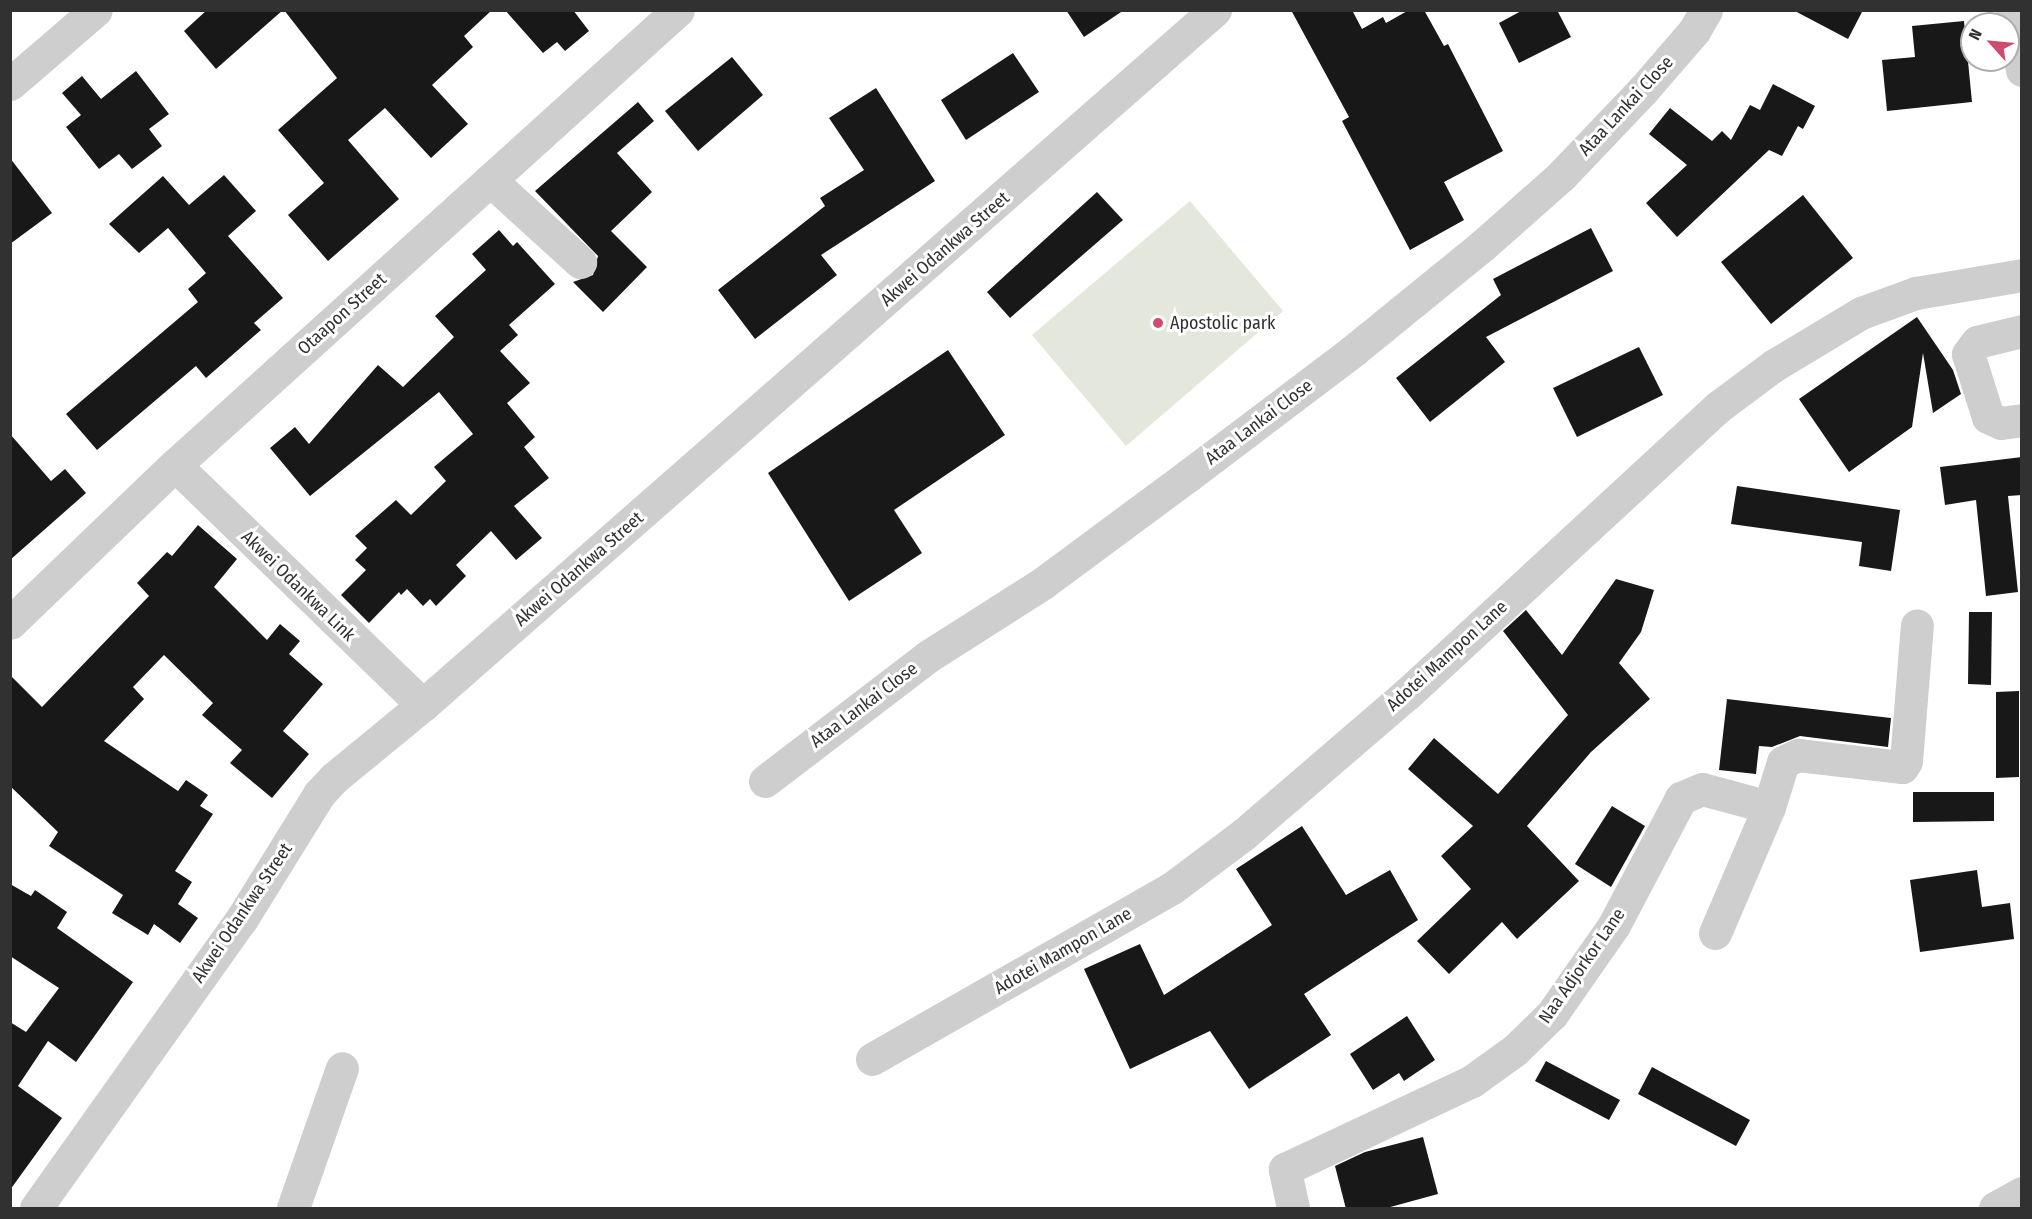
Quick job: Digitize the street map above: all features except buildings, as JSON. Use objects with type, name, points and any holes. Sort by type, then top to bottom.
[{"type":"street","points":[[10,84],[96,10]]},
{"type":"street","name":"Otaapon Street","points":[[10,623],[175,465],[678,10]]},
{"type":"street","name":"Akwei Odankwa Street","points":[[36,1209],[241,920],[319,794],[1215,10]]},
{"type":"street","name":"Ataa Lankai Close","points":[[765,781],[927,657],[1043,583],[1189,475],[1437,283],[1561,176],[1679,48],[1706,10]]},
{"type":"street","points":[[2012,10],[2022,70]]},
{"type":"street","points":[[490,180],[580,262]]},
{"type":"street","name":"Adotei Mampon Lane","points":[[872,1059],[1172,888],[1244,834],[1407,694],[1718,407],[1773,366],[1861,313],[1916,293],[2022,275]]},
{"type":"street","points":[[2022,331],[1977,342],[1968,354],[1988,417],[2001,423],[2022,420]]},
{"type":"street","name":"Akwei Odankwa Link","points":[[175,465],[423,705]]},
{"type":"street","points":[[1715,933],[1769,807],[1783,762],[1788,757],[1798,755],[1896,769],[1902,767],[1906,761],[1917,625]]},
{"type":"street","name":"Naa Adjorkor Lane","points":[[1293,1209],[1286,1169],[1418,1109],[1472,1081],[1515,1050],[1552,1014],[1608,934],[1681,798],[1702,789],[1769,807]]},
{"type":"street","points":[[293,1209],[342,1068]]},
{"type":"street","points":[[1995,1209],[2022,1193]]},
{"type":"shaded area","name":"Apostolic park","points":[[1190,201],[1283,311],[1126,446],[1032,335]]},
{"type":"place","name":"Apostolic park","points":[[1158,323]]}]
